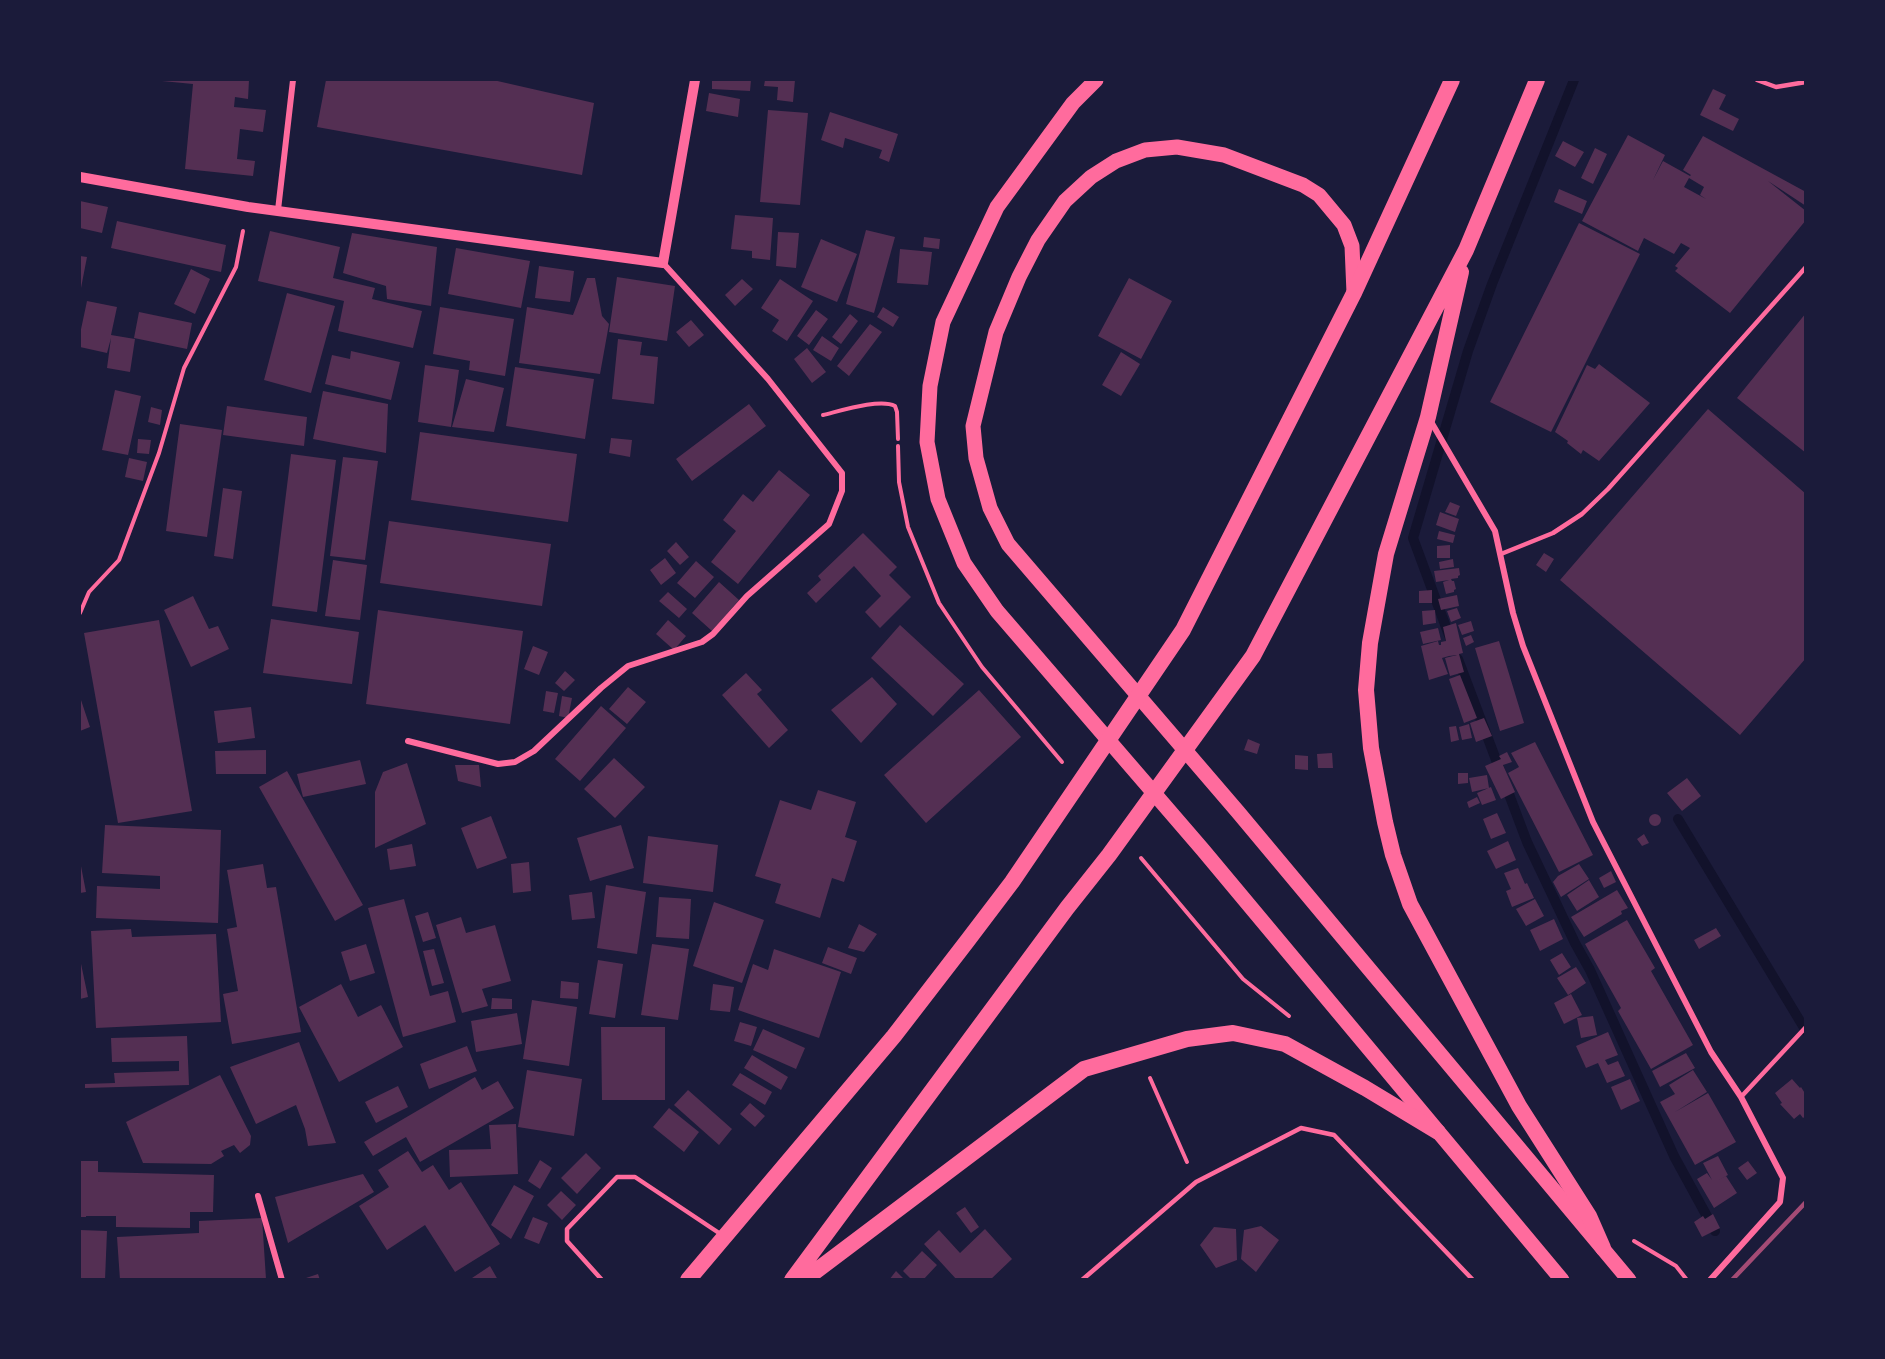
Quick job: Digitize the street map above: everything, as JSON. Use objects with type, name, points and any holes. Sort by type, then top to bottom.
[{"type":"highway","points":[[688,1280],[894,1036],[999,899],[1176,640],[1354,293],[1452,80]]},
{"type":"highway","points":[[792,1280],[1067,908],[1109,855],[1253,656],[1466,250],[1537,80]]},
{"type":"highway","points":[[1466,250],[1428,417],[1386,554],[1370,643],[1366,690],[1371,748],[1385,822],[1410,904],[1519,1106],[1589,1216],[1602,1248]]},
{"type":"highway","points":[[804,1280],[1084,1069],[1187,1039],[1233,1034],[1285,1044],[1438,1132]]},
{"type":"main road","points":[[1096,80],[1073,103],[997,207],[943,322],[930,386],[927,442],[938,499],[963,563],[997,611],[1203,850],[1562,1280]]},
{"type":"main road","points":[[1354,293],[1352,246],[1344,225],[1319,195],[1303,184],[1224,155],[1177,147],[1145,150],[1116,161],[1091,177],[1065,201],[1038,240],[1019,277],[996,332],[973,426],[976,458],[990,508],[1008,544],[1238,812],[1629,1280]]},
{"type":"street","points":[[278,210],[292,80]]},
{"type":"street","points":[[663,263],[694,80]]},
{"type":"street","points":[[80,177],[248,207],[663,263],[768,379],[842,473],[842,492],[830,524],[747,596],[713,634],[702,642],[628,666],[534,751],[515,762],[498,764],[408,741]]},
{"type":"street","points":[[1428,417],[1495,531],[1513,613],[1523,646],[1593,822],[1711,1052],[1741,1097],[1783,1178],[1780,1202],[1710,1280]]},
{"type":"street","points":[[258,1196],[282,1280]]},
{"type":"lane","points":[[1757,80],[1776,87],[1806,82]]},
{"type":"lane","points":[[1501,554],[1553,533],[1582,514],[1608,489],[1806,267]]},
{"type":"lane","points":[[1741,1097],[1806,1027]]},
{"type":"lane","points":[[1082,1280],[1196,1182],[1301,1128],[1334,1135],[1473,1280]]},
{"type":"lane","points":[[602,1280],[567,1241],[567,1229],[617,1177],[635,1177],[724,1237]]},
{"type":"path","points":[[80,613],[89,592],[119,560],[159,453],[184,368],[236,267],[248,207]]},
{"type":"path","points":[[1145,1068],[1196,1182]]},
{"type":"path","points":[[1676,1266],[1687,1280]]},
{"type":"building","points":[[162,80],[249,80],[248,99],[235,97],[234,107],[266,110],[263,132],[240,129],[237,159],[255,161],[253,176],[185,169],[193,84]]},
{"type":"building","points":[[326,80],[493,80],[594,103],[582,175],[317,127]]},
{"type":"building","points":[[712,80],[751,80],[750,91],[712,89]]},
{"type":"building","points":[[765,80],[795,80],[793,102],[777,100],[778,87],[764,86]]},
{"type":"building","points":[[1713,89],[1726,95],[1719,109],[1739,119],[1733,131],[1700,115]]},
{"type":"building","points":[[709,93],[740,99],[738,117],[706,111]]},
{"type":"building","points":[[768,110],[808,113],[800,205],[760,202]]},
{"type":"building","points":[[830,112],[898,134],[889,162],[879,158],[882,150],[845,138],[843,148],[821,140]]},
{"type":"building","points":[[1628,135],[1665,155],[1653,180],[1663,161],[1690,176],[1683,170],[1703,136],[1806,192],[1806,206],[1768,181],[1806,211],[1806,220],[1730,313],[1675,271],[1678,268],[1675,266],[1690,248],[1681,243],[1674,254],[1644,238],[1638,251],[1582,221]],"holes":[[[1689,178],[1704,187],[1700,195],[1706,199],[1684,187]]]},
{"type":"building","points":[[1563,141],[1584,152],[1575,167],[1555,156]]},
{"type":"building","points":[[1595,148],[1607,154],[1593,184],[1581,178]]},
{"type":"building","points":[[1559,189],[1587,201],[1582,214],[1554,202]]},
{"type":"building","points":[[80,201],[108,207],[102,233],[80,228]]},
{"type":"building","points":[[735,215],[773,218],[770,260],[752,258],[752,251],[731,249]]},
{"type":"building","points":[[117,221],[226,245],[221,272],[111,248]]},
{"type":"building","points":[[1579,223],[1640,254],[1551,432],[1490,402]]},
{"type":"building","points":[[866,230],[895,237],[874,313],[846,304]]},
{"type":"building","points":[[270,231],[340,247],[333,278],[375,288],[372,299],[422,311],[413,348],[338,331],[344,301],[258,281]]},
{"type":"building","points":[[778,232],[799,233],[796,268],[776,266]]},
{"type":"building","points":[[352,233],[437,247],[431,306],[387,299],[386,286],[343,273]]},
{"type":"building","points":[[924,237],[940,239],[939,249],[923,247]]},
{"type":"building","points":[[821,239],[857,254],[837,302],[801,287]]},
{"type":"building","points":[[456,248],[530,261],[521,308],[448,294]]},
{"type":"building","points":[[900,249],[932,252],[928,285],[897,283]]},
{"type":"building","points":[[80,256],[87,257],[81,288],[80,288]]},
{"type":"building","points":[[539,266],[574,271],[570,302],[535,298]]},
{"type":"building","points":[[191,269],[210,279],[195,314],[174,304]]},
{"type":"building","points":[[617,277],[675,286],[667,341],[609,332]]},
{"type":"building","points":[[587,278],[595,278],[602,316],[609,324],[600,374],[519,363],[527,307],[573,315]]},
{"type":"building","points":[[1129,278],[1172,301],[1141,359],[1098,336]]},
{"type":"building","points":[[742,279],[753,289],[735,306],[725,295]]},
{"type":"building","points":[[780,279],[813,301],[787,341],[772,331],[779,320],[761,308]]},
{"type":"building","points":[[287,293],[335,306],[311,393],[264,380]]},
{"type":"building","points":[[87,301],[117,307],[111,335],[135,339],[130,372],[107,368],[111,338],[107,353],[80,347],[80,334]]},
{"type":"building","points":[[440,307],[514,319],[505,376],[469,370],[470,361],[433,354]]},
{"type":"building","points":[[883,307],[899,317],[893,327],[877,317]]},
{"type":"building","points":[[816,310],[828,319],[809,345],[797,336]]},
{"type":"building","points":[[139,312],[192,323],[187,349],[134,338]]},
{"type":"building","points":[[1806,313],[1806,453],[1737,398]]},
{"type":"building","points":[[850,314],[858,321],[841,344],[832,337]]},
{"type":"building","points":[[691,320],[704,335],[689,347],[676,332]]},
{"type":"building","points":[[870,324],[882,332],[849,376],[837,366]]},
{"type":"building","points":[[822,336],[839,348],[831,361],[813,350]]},
{"type":"building","points":[[618,339],[642,342],[640,355],[658,357],[654,404],[612,399]]},
{"type":"building","points":[[807,348],[826,372],[812,383],[794,359]]},
{"type":"building","points":[[351,351],[400,362],[391,400],[325,384],[332,355],[350,359]]},
{"type":"building","points":[[1121,352],[1140,364],[1121,396],[1102,385]]},
{"type":"building","points":[[1599,364],[1650,403],[1599,461],[1583,450],[1581,454],[1555,432],[1587,365],[1595,369]]},
{"type":"building","points":[[425,365],[459,370],[451,427],[418,422]]},
{"type":"building","points":[[515,367],[594,379],[585,439],[506,426]]},
{"type":"building","points":[[466,379],[504,388],[494,432],[452,427]]},
{"type":"building","points":[[115,390],[141,396],[128,455],[102,450]]},
{"type":"building","points":[[323,391],[388,404],[386,453],[313,439]]},
{"type":"building","points":[[749,404],[766,426],[692,481],[676,459]]},
{"type":"building","points":[[227,406],[307,417],[304,446],[223,435]]},
{"type":"building","points":[[151,407],[162,410],[160,425],[148,422]]},
{"type":"building","points":[[1708,409],[1806,494],[1806,658],[1740,735],[1560,580]]},
{"type":"building","points":[[180,424],[222,430],[207,537],[166,531]]},
{"type":"building","points":[[420,432],[577,454],[568,522],[411,500]]},
{"type":"building","points":[[611,438],[632,440],[630,457],[609,453]]},
{"type":"building","points":[[138,439],[151,440],[149,454],[137,453]]},
{"type":"building","points":[[291,454],[336,460],[317,612],[272,606]]},
{"type":"building","points":[[343,457],[378,461],[365,560],[330,556]]},
{"type":"building","points":[[129,458],[147,462],[143,481],[125,477]]},
{"type":"building","points":[[779,470],[810,495],[738,584],[711,562],[736,531],[723,520],[743,494],[753,502]]},
{"type":"building","points":[[223,488],[242,491],[233,559],[214,556]]},
{"type":"building","points":[[1450,502],[1460,506],[1456,516],[1445,512]]},
{"type":"building","points":[[1440,512],[1459,519],[1455,532],[1436,525]]},
{"type":"building","points":[[389,521],[551,544],[542,606],[380,583]]},
{"type":"building","points":[[1439,531],[1455,535],[1453,543],[1437,539]]},
{"type":"building","points":[[863,533],[897,567],[889,575],[911,597],[880,628],[865,612],[881,596],[854,566],[816,603],[807,593],[821,580],[818,576]]},
{"type":"building","points":[[676,542],[689,557],[680,565],[667,551]]},
{"type":"building","points":[[1450,545],[1450,558],[1437,558],[1437,546]]},
{"type":"building","points":[[1544,553],[1554,559],[1546,572],[1536,565]]},
{"type":"building","points":[[665,558],[676,573],[661,585],[650,570]]},
{"type":"building","points":[[1453,559],[1454,567],[1440,569],[1439,562]]},
{"type":"building","points":[[333,560],[367,565],[360,620],[325,616]]},
{"type":"building","points":[[696,561],[714,577],[695,598],[677,583]]},
{"type":"building","points":[[1459,568],[1458,578],[1451,579],[1456,589],[1446,594],[1443,582],[1449,580],[1436,582],[1434,571]]},
{"type":"building","points":[[719,582],[739,600],[712,631],[692,613]]},
{"type":"building","points":[[1432,590],[1432,603],[1419,603],[1419,591]]},
{"type":"building","points":[[668,592],[687,609],[679,618],[659,601]]},
{"type":"building","points":[[1457,595],[1459,606],[1441,610],[1438,599]]},
{"type":"building","points":[[193,596],[209,629],[218,626],[229,649],[191,667],[164,610]]},
{"type":"building","points":[[1457,608],[1461,618],[1451,622],[1447,611]]},
{"type":"building","points":[[378,610],[523,631],[510,724],[366,704]]},
{"type":"building","points":[[1435,610],[1436,623],[1423,625],[1422,611]]},
{"type":"building","points":[[271,619],[359,632],[352,684],[263,673]]},
{"type":"building","points":[[159,620],[192,811],[118,823],[84,633]]},
{"type":"building","points":[[668,620],[686,636],[674,650],[656,634]]},
{"type":"building","points":[[1471,621],[1474,631],[1462,635],[1458,625]]},
{"type":"building","points":[[1456,623],[1463,653],[1459,654],[1464,672],[1450,676],[1445,658],[1457,655],[1449,656],[1442,658],[1448,674],[1429,680],[1421,646],[1438,641],[1441,645],[1441,642],[1446,641],[1443,627]]},
{"type":"building","points":[[900,625],[964,684],[933,716],[871,658]]},
{"type":"building","points":[[1438,628],[1441,640],[1423,644],[1420,632]]},
{"type":"building","points":[[1471,635],[1474,642],[1466,646],[1463,638]]},
{"type":"building","points":[[1499,641],[1524,723],[1500,731],[1475,648]]},
{"type":"building","points":[[533,646],[548,652],[539,675],[524,669]]},
{"type":"building","points":[[565,671],[575,680],[564,691],[555,683]]},
{"type":"building","points":[[746,673],[762,690],[757,694],[788,730],[769,748],[722,695]]},
{"type":"building","points":[[1460,675],[1477,718],[1464,723],[1449,679]]},
{"type":"building","points":[[872,677],[897,704],[861,743],[831,710]]},
{"type":"building","points":[[628,687],[646,702],[627,724],[609,709]]},
{"type":"building","points":[[979,690],[1021,737],[926,823],[884,775]]},
{"type":"building","points":[[546,691],[558,693],[554,713],[543,711]]},
{"type":"building","points":[[562,696],[572,698],[568,718],[559,716]]},
{"type":"building","points":[[80,697],[90,727],[80,731]]},
{"type":"building","points":[[601,706],[626,728],[580,781],[555,759]]},
{"type":"building","points":[[251,707],[255,738],[218,743],[214,711]]},
{"type":"building","points":[[1484,718],[1492,736],[1476,742],[1470,723]]},
{"type":"building","points":[[1469,724],[1472,738],[1462,740],[1459,727]]},
{"type":"building","points":[[1456,726],[1459,740],[1451,742],[1449,727]]},
{"type":"building","points":[[1248,739],[1260,744],[1257,754],[1244,750]]},
{"type":"building","points":[[1535,742],[1593,855],[1559,872],[1508,773],[1519,767],[1511,753]]},
{"type":"building","points":[[266,750],[266,774],[216,774],[215,751]]},
{"type":"building","points":[[1507,752],[1512,762],[1503,765],[1515,792],[1501,799],[1485,766],[1501,759],[1499,756]]},
{"type":"building","points":[[1332,753],[1333,768],[1318,768],[1317,754]]},
{"type":"building","points":[[1295,755],[1308,756],[1308,770],[1295,769]]},
{"type":"building","points":[[614,758],[645,787],[615,818],[584,789]]},
{"type":"building","points":[[360,760],[366,784],[303,797],[297,774]]},
{"type":"building","points":[[407,763],[426,824],[375,848],[375,792],[383,772]]},
{"type":"building","points":[[455,765],[479,765],[481,787],[458,781]]},
{"type":"building","points":[[287,771],[363,905],[335,921],[259,787]]},
{"type":"building","points":[[1458,773],[1468,773],[1468,783],[1458,784]]},
{"type":"building","points":[[1487,775],[1489,788],[1472,792],[1469,778]]},
{"type":"building","points":[[1687,778],[1701,796],[1682,811],[1667,793]]},
{"type":"building","points":[[1491,787],[1496,800],[1482,805],[1477,793]]},
{"type":"building","points":[[818,790],[856,802],[845,837],[857,841],[844,882],[832,878],[820,918],[775,903],[781,884],[755,876],[780,800],[811,810]]},
{"type":"building","points":[[1477,797],[1480,803],[1469,808],[1467,802]]},
{"type":"building","points":[[1497,813],[1506,833],[1491,839],[1483,819]]},
{"type":"building","points":[[1657,814],[1660,815],[1660,825],[1653,826],[1650,825],[1649,818],[1650,815]]},
{"type":"building","points":[[491,816],[507,858],[477,869],[461,828]]},
{"type":"building","points":[[105,825],[221,830],[218,923],[96,918],[97,886],[160,889],[160,876],[102,873]]},
{"type":"building","points":[[621,825],[634,868],[590,881],[577,838]]},
{"type":"building","points":[[1644,834],[1649,843],[1642,846],[1637,839]]},
{"type":"building","points":[[648,836],[718,845],[713,892],[643,883]]},
{"type":"building","points":[[1508,841],[1516,860],[1496,869],[1487,851]]},
{"type":"building","points":[[412,844],[416,866],[390,870],[387,849]]},
{"type":"building","points":[[80,861],[86,892],[80,893]]},
{"type":"building","points":[[529,862],[531,891],[513,893],[511,864]]},
{"type":"building","points":[[263,864],[267,888],[276,887],[301,1032],[232,1044],[223,994],[238,991],[227,929],[237,927],[227,870]]},
{"type":"building","points":[[1579,864],[1589,879],[1561,897],[1553,882],[1558,876]]},
{"type":"building","points":[[1518,868],[1534,898],[1512,907],[1506,891],[1511,889],[1504,873]]},
{"type":"building","points":[[1611,871],[1616,882],[1604,888],[1599,878]]},
{"type":"building","points":[[1589,880],[1599,897],[1577,911],[1567,895]]},
{"type":"building","points":[[606,885],[646,892],[637,954],[597,948]]},
{"type":"building","points":[[1617,890],[1628,908],[1584,937],[1571,917]]},
{"type":"building","points":[[592,892],[595,918],[572,920],[569,895]]},
{"type":"building","points":[[659,897],[691,899],[689,939],[656,937]]},
{"type":"building","points":[[404,899],[430,996],[448,991],[456,1022],[403,1037],[368,908]]},
{"type":"building","points":[[1535,899],[1544,916],[1526,926],[1516,909]]},
{"type":"building","points":[[714,902],[764,920],[742,983],[693,966]]},
{"type":"building","points":[[428,912],[436,938],[423,942],[415,916]]},
{"type":"building","points":[[461,917],[466,933],[495,925],[511,981],[482,989],[488,1006],[462,1013],[436,925]]},
{"type":"building","points":[[1554,919],[1563,939],[1540,951],[1530,930]]},
{"type":"building","points":[[1627,920],[1655,968],[1651,971],[1693,1045],[1651,1069],[1618,1011],[1621,1008],[1585,944]]},
{"type":"building","points":[[859,924],[877,934],[864,952],[848,948]]},
{"type":"building","points":[[1716,928],[1721,936],[1699,949],[1694,940]]},
{"type":"building","points":[[131,929],[132,937],[216,934],[221,1022],[96,1028],[91,931]]},
{"type":"building","points":[[366,944],[375,973],[350,981],[341,952]]},
{"type":"building","points":[[652,944],[689,949],[678,1020],[641,1015]]},
{"type":"building","points":[[828,947],[857,958],[851,974],[822,963]]},
{"type":"building","points":[[434,949],[444,983],[432,986],[423,951]]},
{"type":"building","points":[[774,949],[841,972],[819,1038],[738,1010],[753,964],[768,970]]},
{"type":"building","points":[[1562,953],[1571,967],[1559,975],[1550,960]]},
{"type":"building","points":[[80,959],[88,997],[80,999]]},
{"type":"building","points":[[598,960],[623,964],[615,1018],[589,1014]]},
{"type":"building","points":[[1576,967],[1586,983],[1568,995],[1557,978]]},
{"type":"building","points":[[561,981],[579,983],[578,999],[560,998]]},
{"type":"building","points":[[341,984],[358,1017],[381,1005],[403,1047],[339,1082],[299,1007]]},
{"type":"building","points":[[713,984],[734,987],[730,1012],[710,1010]]},
{"type":"building","points":[[1571,994],[1582,1015],[1564,1024],[1554,1003]]},
{"type":"building","points":[[492,998],[512,999],[512,1009],[491,1009]]},
{"type":"building","points":[[532,1000],[577,1007],[569,1066],[523,1059]]},
{"type":"building","points":[[517,1013],[522,1044],[476,1052],[471,1021]]},
{"type":"building","points":[[1593,1016],[1597,1035],[1581,1038],[1577,1018]]},
{"type":"building","points":[[740,1022],[757,1027],[751,1046],[734,1041]]},
{"type":"building","points":[[601,1027],[665,1027],[665,1100],[602,1100]]},
{"type":"building","points":[[763,1029],[805,1048],[796,1069],[753,1050]]},
{"type":"building","points":[[1608,1032],[1618,1055],[1605,1060],[1608,1065],[1618,1061],[1625,1076],[1607,1083],[1598,1063],[1586,1068],[1576,1046]]},
{"type":"building","points":[[187,1036],[189,1085],[85,1088],[85,1084],[115,1083],[114,1073],[179,1071],[179,1061],[112,1062],[111,1038]]},
{"type":"building","points":[[299,1042],[336,1143],[308,1146],[305,1129],[296,1105],[256,1124],[230,1067]]},
{"type":"building","points":[[467,1046],[477,1071],[429,1089],[420,1064]]},
{"type":"building","points":[[1686,1053],[1695,1068],[1660,1087],[1652,1071]]},
{"type":"building","points":[[752,1055],[788,1077],[781,1090],[744,1068]]},
{"type":"building","points":[[527,1070],[582,1079],[574,1136],[518,1127]]},
{"type":"building","points":[[1693,1070],[1707,1092],[1675,1112],[1708,1093],[1736,1142],[1695,1165],[1660,1102],[1675,1094],[1669,1085]]},
{"type":"building","points":[[740,1073],[772,1092],[765,1105],[732,1085]]},
{"type":"building","points":[[220,1075],[251,1136],[250,1145],[240,1153],[234,1145],[221,1151],[224,1156],[211,1164],[143,1163],[126,1122]]},
{"type":"building","points":[[475,1077],[482,1090],[498,1081],[514,1108],[420,1162],[406,1137],[373,1156],[364,1142]]},
{"type":"building","points":[[1630,1079],[1640,1101],[1621,1110],[1611,1087]]},
{"type":"building","points":[[1792,1079],[1806,1095],[1806,1116],[1803,1118],[1800,1114],[1794,1119],[1780,1104],[1782,1103],[1775,1093]]},
{"type":"building","points":[[398,1086],[408,1107],[376,1123],[365,1102]]},
{"type":"building","points":[[688,1090],[732,1129],[719,1145],[674,1105]]},
{"type":"building","points":[[750,1103],[765,1116],[755,1127],[740,1114]]},
{"type":"building","points":[[669,1108],[699,1132],[684,1152],[653,1127]]},
{"type":"building","points":[[516,1124],[518,1174],[450,1177],[449,1150],[491,1149],[489,1125]]},
{"type":"building","points":[[408,1151],[422,1172],[433,1165],[449,1190],[461,1182],[500,1244],[455,1272],[425,1225],[387,1250],[359,1206],[389,1187],[378,1170]]},
{"type":"building","points":[[586,1153],[601,1168],[577,1194],[561,1178]]},
{"type":"building","points":[[1718,1156],[1728,1175],[1726,1176],[1737,1193],[1714,1208],[1697,1179],[1707,1173],[1712,1180],[1703,1163]]},
{"type":"building","points":[[540,1160],[552,1168],[540,1189],[528,1181]]},
{"type":"building","points":[[80,1161],[98,1161],[98,1172],[214,1175],[213,1212],[190,1212],[190,1228],[116,1227],[116,1216],[80,1217]]},
{"type":"building","points":[[1748,1161],[1757,1173],[1747,1180],[1738,1168]]},
{"type":"building","points":[[363,1174],[374,1192],[288,1243],[275,1197]]},
{"type":"building","points":[[514,1185],[534,1196],[511,1239],[491,1225]]},
{"type":"building","points":[[561,1191],[576,1205],[562,1220],[547,1205]]},
{"type":"building","points":[[965,1207],[979,1227],[971,1233],[956,1213]]},
{"type":"building","points":[[1713,1214],[1720,1228],[1702,1237],[1694,1222],[1703,1216],[1705,1219]]},
{"type":"building","points":[[533,1217],[548,1223],[539,1244],[524,1238]]},
{"type":"building","points":[[262,1218],[266,1279],[120,1280],[117,1237],[199,1233],[199,1221]]},
{"type":"building","points":[[1261,1226],[1279,1240],[1256,1272],[1241,1259],[1244,1230]]},
{"type":"building","points":[[1214,1227],[1236,1229],[1237,1260],[1216,1268],[1200,1245]]},
{"type":"building","points":[[985,1229],[1012,1259],[990,1280],[957,1280],[924,1244],[939,1230],[960,1253]]},
{"type":"building","points":[[80,1230],[107,1231],[105,1280],[80,1280]]},
{"type":"building","points":[[922,1251],[937,1265],[923,1280],[912,1280],[903,1271]]},
{"type":"building","points":[[490,1266],[498,1280],[469,1280]]},
{"type":"building","points":[[896,1271],[905,1280],[889,1280]]},
{"type":"building","points":[[318,1274],[320,1280],[303,1280],[303,1279]]},
{"type":"waterway","points":[[1450,638],[1413,538],[1468,351],[1492,284],[1574,80]]},
{"type":"waterway","points":[[1458,659],[1527,842],[1590,970],[1674,1156],[1715,1231]]},
{"type":"waterway","points":[[1678,819],[1806,1031]]},
{"type":"railway","points":[[1732,1280],[1806,1202]]}]
